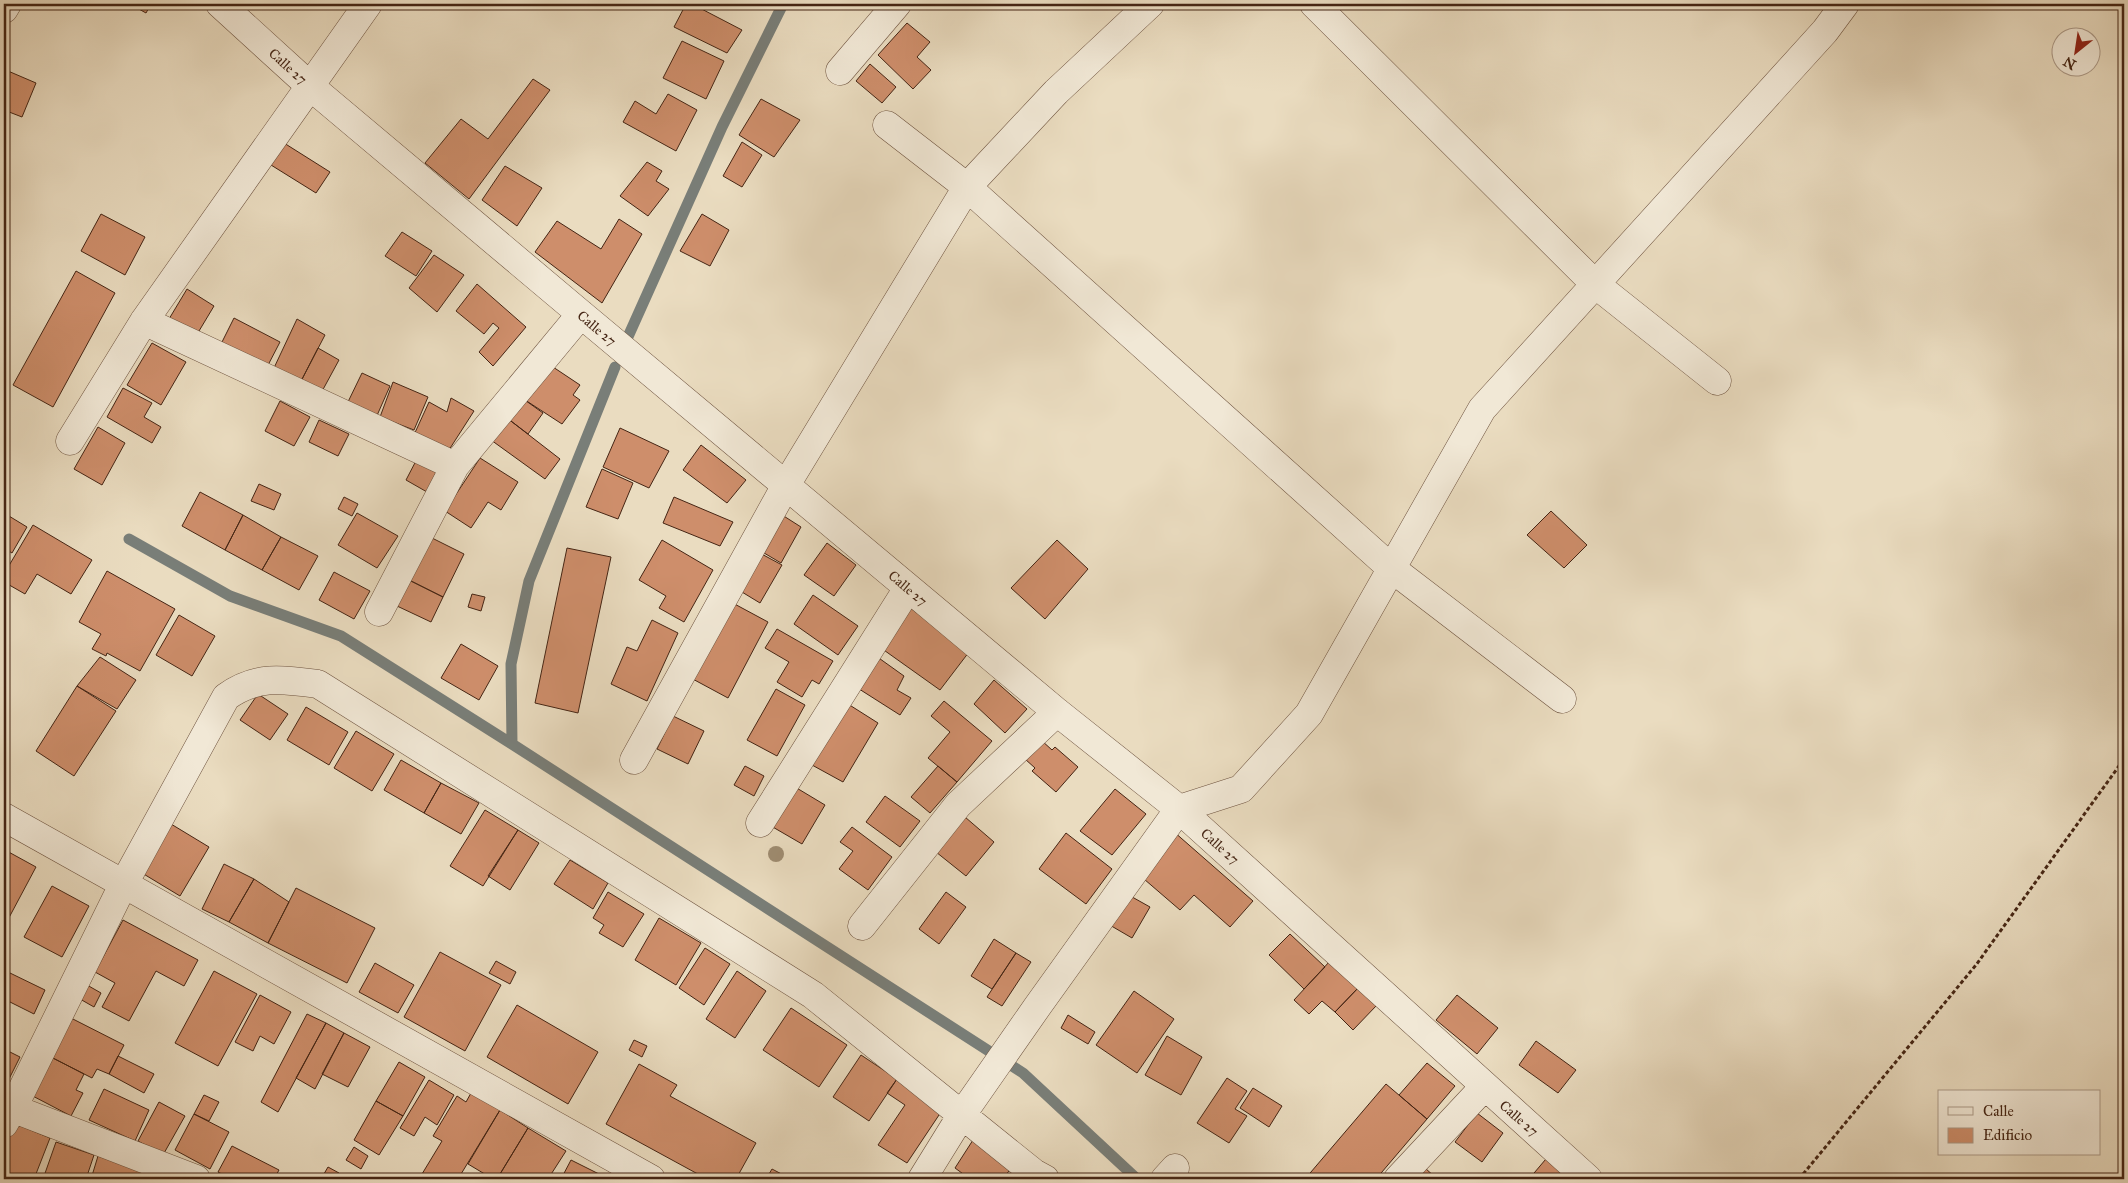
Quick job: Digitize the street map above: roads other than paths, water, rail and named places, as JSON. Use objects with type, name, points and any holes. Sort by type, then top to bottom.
[{"type":"street","points":[[4,9],[7,4]]},
{"type":"street","name":"Calle 27","points":[[220,4],[311,87],[580,314],[1057,712],[1179,809],[1484,1087],[1588,1179]]},
{"type":"street","points":[[70,441],[144,321],[368,4]]},
{"type":"street","points":[[840,71],[897,4]]},
{"type":"street","points":[[634,760],[786,486],[967,187],[1056,92],[1150,4]]},
{"type":"street","points":[[1314,4],[1595,284],[1717,381]]},
{"type":"street","points":[[922,1179],[962,1116],[1037,1007],[1179,809],[1241,790],[1309,714],[1482,409],[1825,31],[1845,4]]},
{"type":"street","points":[[886,125],[967,187],[1391,568],[1562,699]]},
{"type":"street","points":[[379,612],[455,466],[580,314]]},
{"type":"street","points":[[144,321],[455,466]]},
{"type":"street","points":[[760,823],[908,588]]},
{"type":"street","points":[[196,1179],[7,1112],[121,889],[226,697],[238,689],[261,680],[290,680],[318,684],[805,989],[1034,1173],[1045,1179]]},
{"type":"street","points":[[862,926],[958,805],[1057,712]]},
{"type":"street","points":[[4,817],[651,1179]]},
{"type":"street","points":[[1398,1179],[1484,1087]]},
{"type":"waterway","points":[[627,339],[722,127],[783,4]]},
{"type":"waterway","points":[[512,744],[511,664],[529,581],[615,367]]},
{"type":"waterway","points":[[129,539],[230,596],[341,636],[512,744],[1023,1073],[1137,1179]]}]
